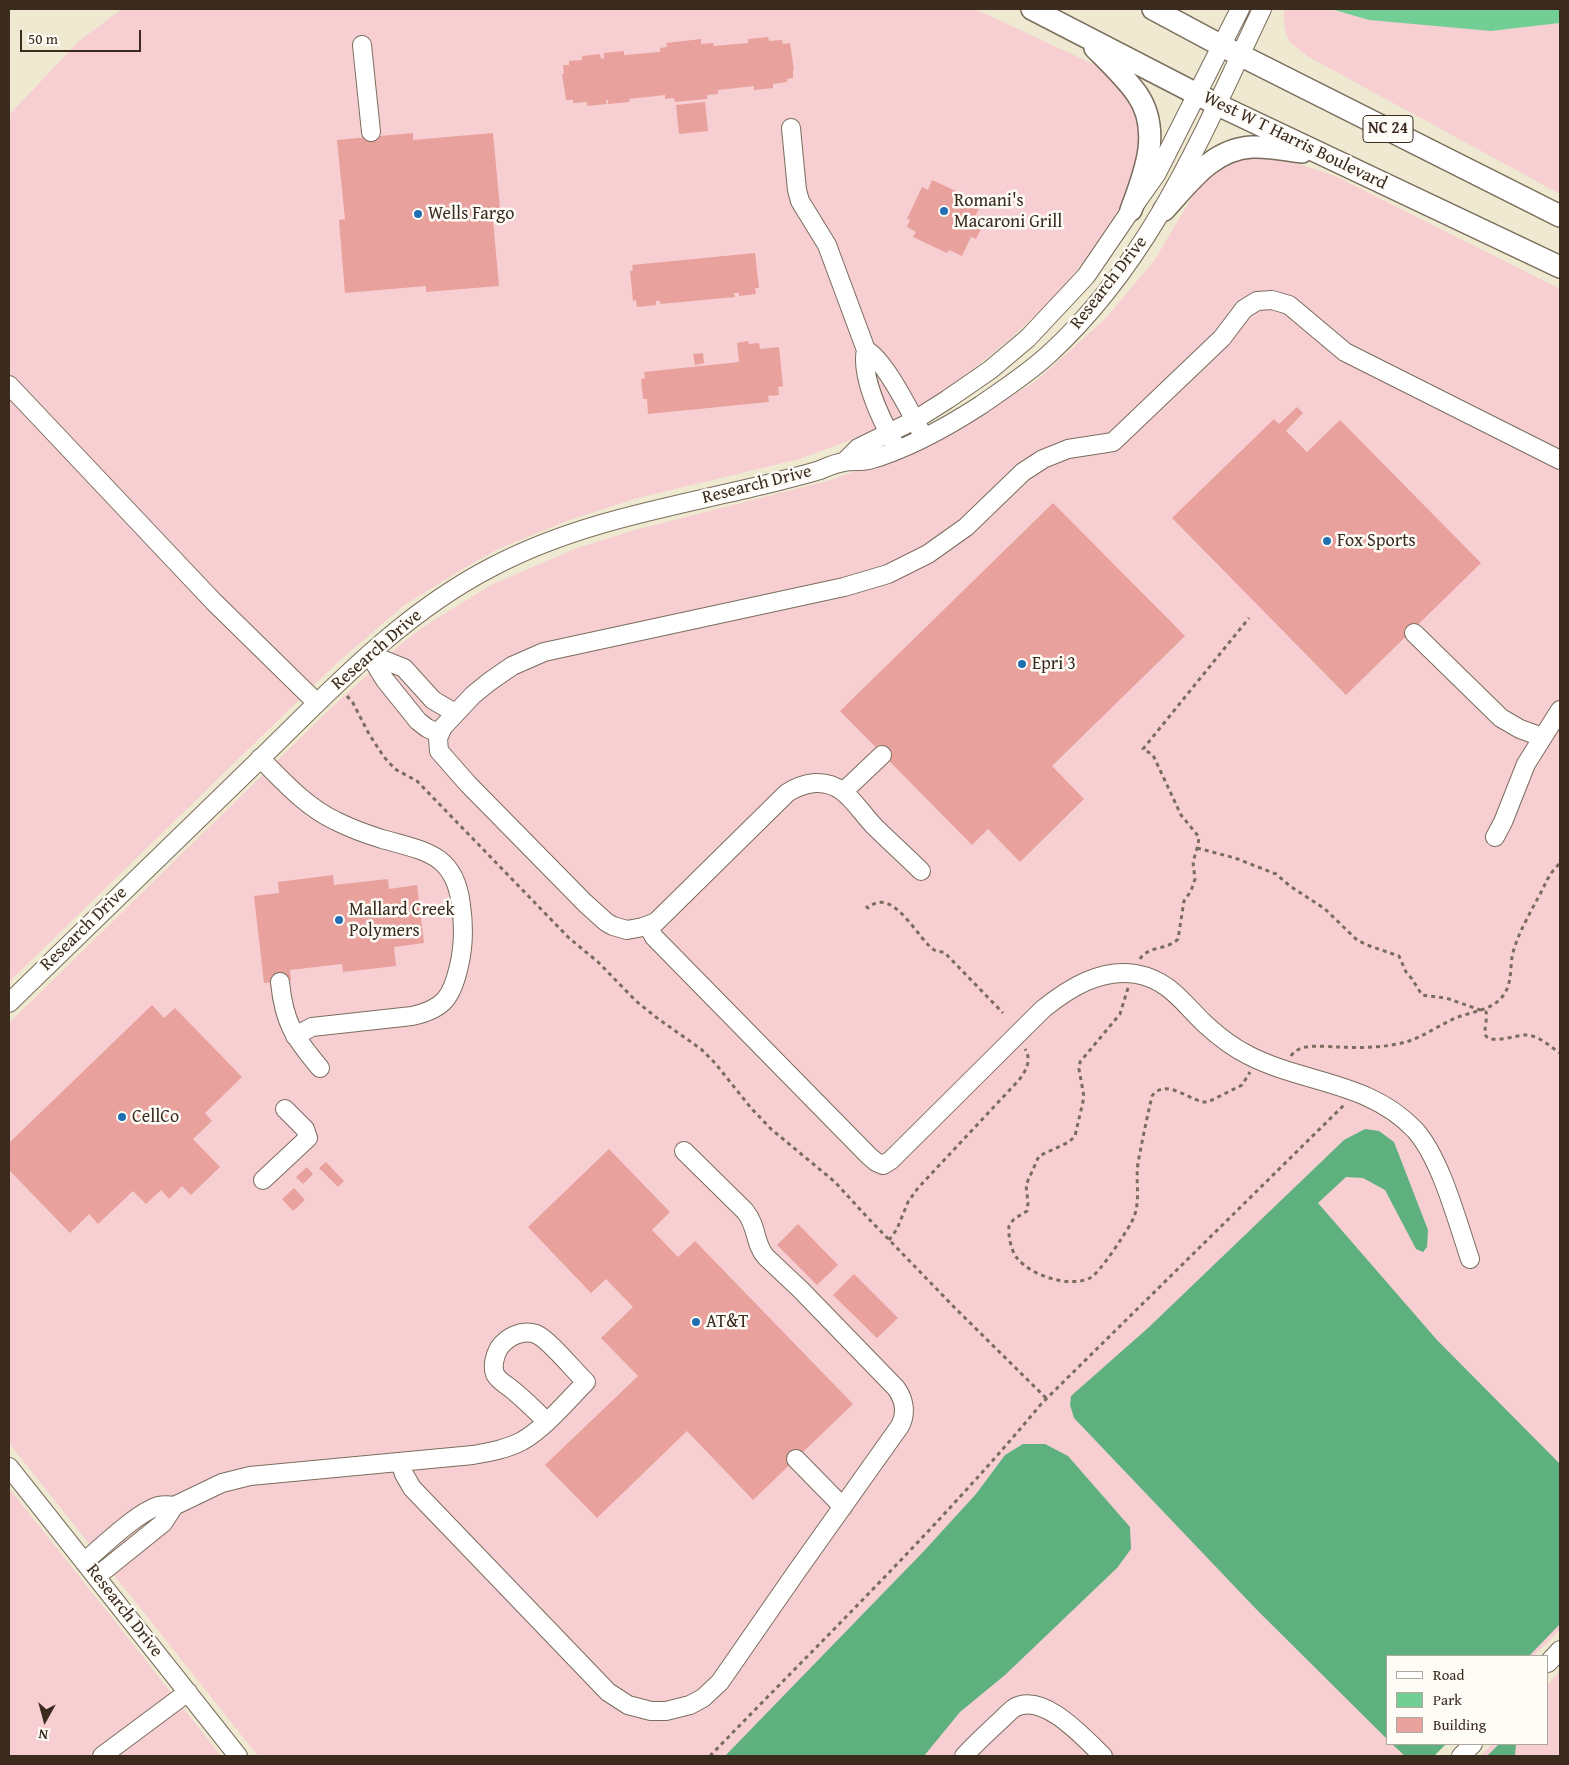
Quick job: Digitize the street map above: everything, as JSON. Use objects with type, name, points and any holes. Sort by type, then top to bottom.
[{"type":"main road","name":"West W T Harris Boulevard","points":[[1032,9],[1218,105],[1560,267]]},
{"type":"main road","name":"NC 24","points":[[1153,9],[1231,51],[1560,216]]},
{"type":"main road","points":[[1082,35],[1123,76],[1138,95],[1146,112],[1150,132],[1150,148],[1145,171],[1131,210]]},
{"type":"main road","points":[[1164,210],[1207,165],[1220,155],[1235,149],[1253,146],[1322,154]]},
{"type":"street","points":[[1231,51],[1240,9]]},
{"type":"street","points":[[1231,51],[1262,9]]},
{"type":"street","points":[[362,45],[371,132]]},
{"type":"street","name":"Research Drive","points":[[9,1003],[317,702],[404,623],[447,593],[492,567],[539,544],[614,520],[794,477],[844,462],[863,462],[893,442],[915,420],[990,370],[1028,338],[1086,276],[1157,173],[1197,94],[1231,51]]},
{"type":"street","name":"Research Drive","points":[[893,442],[924,437],[959,419],[1005,389],[1047,356],[1110,288],[1164,210],[1218,105],[1231,51]]},
{"type":"street","points":[[790,128],[800,201],[827,245],[866,350],[865,359],[872,394],[880,419],[893,442]]},
{"type":"street","points":[[922,871],[874,825],[844,791],[837,786],[822,782],[804,784],[790,791],[661,917],[648,926],[628,930],[613,926],[585,903],[443,757],[438,748],[440,734],[455,713],[489,682],[512,666],[544,652],[868,581],[928,554],[966,527],[1023,472],[1042,459],[1068,449],[1113,442],[1222,338],[1244,309],[1257,301],[1272,300],[1289,305],[1345,352],[1560,460]]},
{"type":"street","points":[[866,350],[875,355],[884,368],[924,437]]},
{"type":"street","points":[[9,385],[214,601],[317,702]]},
{"type":"street","points":[[1414,633],[1501,718],[1542,737]]},
{"type":"street","points":[[369,654],[408,672],[433,700],[455,713]]},
{"type":"street","points":[[369,654],[385,680],[418,721],[440,734]]},
{"type":"street","points":[[1495,837],[1503,822],[1526,764],[1560,710]]},
{"type":"street","points":[[844,791],[882,755]]},
{"type":"street","points":[[260,758],[309,804],[335,821],[436,856],[451,873],[460,894],[464,924],[462,955],[451,992],[441,1004],[425,1013],[412,1016],[312,1028],[295,1036]]},
{"type":"street","points":[[648,926],[654,937],[869,1156],[880,1164],[886,1164],[1054,1000],[1076,985],[1104,976],[1130,974],[1147,977],[1163,983],[1175,992],[1217,1034],[1246,1054],[1277,1068],[1362,1094],[1387,1107],[1408,1123],[1424,1142],[1437,1166],[1470,1258]]},
{"type":"street","points":[[280,982],[283,1010],[295,1036],[320,1068]]},
{"type":"street","points":[[263,1180],[308,1138],[305,1129],[285,1109]]},
{"type":"street","points":[[400,1462],[412,1488],[582,1666],[619,1700],[628,1705],[651,1711],[677,1709],[703,1698],[720,1682],[900,1426],[904,1419],[905,1411],[901,1394],[896,1388],[802,1290],[761,1251],[752,1220],[746,1211],[684,1151]]},
{"type":"street","points":[[96,1577],[163,1523],[174,1506],[222,1483],[250,1476],[474,1455],[502,1449],[523,1440],[546,1421],[586,1382],[538,1335],[527,1332],[512,1336],[495,1356],[496,1375],[546,1421]]},
{"type":"street","points":[[796,1459],[843,1506]]},
{"type":"street","name":"Research Drive","points":[[9,1467],[238,1756]]},
{"type":"street","points":[[84,1562],[131,1523],[149,1511],[166,1505],[174,1506]]},
{"type":"street","points":[[1549,1662],[1560,1650]]},
{"type":"street","points":[[102,1756],[188,1692]]},
{"type":"street","points":[[964,1756],[1014,1708],[1026,1704],[1036,1705],[1053,1712],[1102,1756]]},
{"type":"street","points":[[1461,1756],[1472,1745]]},
{"type":"path","points":[[1138,964],[1143,954],[1172,944],[1178,939],[1184,902],[1191,891],[1195,879],[1193,862],[1199,837],[1181,815],[1153,755],[1143,749],[1249,618]]},
{"type":"path","points":[[337,684],[353,703],[373,740],[384,757],[395,769],[417,781],[569,938],[593,958],[636,1001],[708,1056],[771,1129],[835,1182],[889,1240],[1046,1399]]},
{"type":"path","points":[[1197,848],[1235,858],[1276,874],[1325,910],[1357,940],[1399,956],[1406,972],[1422,995],[1446,998],[1486,1013],[1485,1033],[1488,1037],[1503,1039],[1530,1036],[1542,1040],[1560,1053]]},
{"type":"path","points":[[1289,1060],[1293,1052],[1301,1048],[1356,1048],[1400,1044],[1460,1016],[1498,1002],[1506,991],[1516,943],[1547,880],[1560,863]]},
{"type":"path","points":[[866,906],[868,908],[878,903],[891,905],[903,914],[935,950],[944,952],[1003,1013]]},
{"type":"path","points":[[1130,984],[1120,1014],[1080,1062],[1079,1069],[1084,1097],[1075,1136],[1069,1142],[1039,1156],[1026,1185],[1027,1211],[1014,1219],[1009,1226],[1013,1252],[1020,1261],[1043,1275],[1063,1282],[1078,1282],[1092,1277],[1127,1230],[1135,1214],[1138,1197],[1138,1165],[1152,1096],[1156,1091],[1168,1089],[1202,1102],[1211,1101],[1242,1085],[1252,1067]]},
{"type":"path","points":[[889,1240],[897,1229],[908,1202],[918,1188],[974,1130],[1026,1071],[1028,1064],[1027,1053],[1013,1039]]},
{"type":"path","points":[[710,1756],[936,1524],[997,1457],[1046,1399],[1341,1110],[1345,1102]]},
{"type":"shaded area","points":[[122,9],[975,9],[1093,64],[1109,76],[1124,91],[1133,106],[1142,126],[1144,146],[1128,201],[1104,236],[1058,294],[1012,337],[938,395],[878,430],[799,459],[638,498],[572,519],[498,549],[403,606],[338,662],[9,982],[9,115],[79,41]]},
{"type":"shaded area","points":[[1284,9],[1331,9],[1338,12],[1491,31],[1560,23],[1560,194],[1307,56],[1290,42],[1286,34]]},
{"type":"shaded area","points":[[1275,156],[1335,176],[1560,289],[1560,1630],[1535,1655],[1386,1655],[1386,1745],[1434,1745],[1422,1756],[258,1756],[9,1443],[9,1023],[332,707],[401,644],[423,627],[493,584],[577,548],[635,530],[831,480],[906,452],[958,429],[1036,381],[1105,319],[1154,261],[1201,182],[1237,157]]},
{"type":"shaded area","points":[[9,1488],[128,1638],[221,1756],[9,1756]]},
{"type":"shaded area","points":[[1560,1671],[1560,1756],[1480,1756],[1491,1745],[1549,1745],[1549,1683]]},
{"type":"green space","points":[[1331,9],[1560,9],[1560,23],[1491,31],[1369,20]]},
{"type":"green space","points":[[1365,1129],[1379,1131],[1394,1142],[1428,1230],[1427,1247],[1423,1252],[1416,1249],[1385,1190],[1363,1178],[1346,1177],[1318,1203],[1437,1340],[1560,1464],[1560,1624],[1530,1655],[1386,1655],[1386,1738],[1257,1610],[1074,1418],[1070,1405],[1071,1396],[1148,1328],[1344,1140]]},
{"type":"green space","points":[[1023,1444],[1045,1444],[1068,1456],[1130,1527],[1131,1549],[1117,1568],[1005,1675],[960,1712],[924,1756],[725,1756],[923,1552],[976,1494],[1005,1455]]},
{"type":"green space","points":[[1393,1745],[1445,1745],[1434,1756],[1405,1756]]},
{"type":"green space","points":[[1498,1745],[1516,1745],[1515,1756],[1487,1756]]},
{"type":"building","points":[[768,37],[769,41],[782,40],[783,44],[790,43],[794,70],[793,78],[787,79],[787,82],[773,84],[773,88],[754,90],[754,86],[718,90],[718,94],[707,95],[707,99],[675,102],[674,98],[665,99],[665,95],[629,99],[630,102],[608,104],[608,100],[606,100],[607,104],[587,106],[587,102],[573,103],[573,100],[566,100],[562,74],[564,74],[563,65],[569,65],[569,61],[582,60],[582,56],[600,54],[601,59],[604,58],[604,53],[624,51],[624,55],[660,52],[660,48],[667,47],[666,43],[701,39],[701,44],[713,43],[714,46],[748,43],[748,39]]},
{"type":"building","points":[[705,102],[708,131],[679,134],[676,105]]},
{"type":"building","name":"Wells Fargo","points":[[413,133],[413,140],[493,133],[500,208],[492,209],[499,286],[426,292],[426,286],[345,293],[339,220],[345,219],[337,140]]},
{"type":"building","name":"Romani's Macaroni Grill","points":[[932,180],[982,203],[973,220],[983,225],[976,239],[971,237],[962,256],[949,250],[947,253],[913,237],[916,232],[907,227],[910,220],[907,219],[922,187],[928,190]]},
{"type":"building","points":[[755,253],[759,288],[755,288],[756,294],[739,296],[739,293],[734,293],[735,297],[660,304],[660,301],[656,301],[656,305],[637,307],[636,300],[633,301],[630,271],[633,270],[632,265]]},
{"type":"building","points":[[748,341],[749,344],[759,343],[760,349],[779,347],[783,386],[778,387],[779,395],[768,396],[769,402],[648,414],[647,399],[643,399],[641,379],[645,378],[644,372],[739,362],[737,343]]},
{"type":"building","points":[[703,353],[704,363],[695,365],[693,354]]},
{"type":"building","name":"Fox Sports","points":[[1297,407],[1303,413],[1286,431],[1307,452],[1340,420],[1481,563],[1346,695],[1172,518],[1274,419],[1279,424]]},
{"type":"building","name":"Epri 3","points":[[1053,503],[1185,636],[1052,766],[1084,799],[1020,862],[988,829],[972,845],[840,711]]},
{"type":"building","name":"Mallard Creek Polymers","points":[[333,875],[334,885],[388,879],[389,889],[417,885],[424,943],[394,947],[396,966],[343,972],[342,964],[290,970],[291,980],[264,983],[254,896],[279,893],[278,882]]},
{"type":"building","name":"CellCo","points":[[152,1005],[164,1018],[175,1008],[242,1077],[205,1113],[212,1121],[193,1139],[220,1167],[191,1195],[182,1186],[169,1199],[161,1190],[146,1204],[133,1191],[98,1224],[89,1214],[70,1233],[9,1170],[9,1143]]},
{"type":"building","name":"AT&T","points":[[609,1149],[670,1212],[652,1230],[678,1257],[695,1241],[853,1404],[753,1500],[687,1431],[597,1518],[545,1465],[638,1376],[601,1338],[633,1307],[606,1279],[591,1293],[528,1227]]},
{"type":"building","points":[[326,1162],[344,1181],[338,1187],[319,1168]]},
{"type":"building","points":[[307,1167],[313,1174],[303,1184],[296,1177]]},
{"type":"building","points":[[294,1188],[305,1200],[293,1211],[282,1199]]},
{"type":"building","points":[[798,1224],[838,1265],[817,1285],[777,1245]]},
{"type":"building","points":[[854,1274],[898,1318],[877,1338],[833,1295]]},
{"type":"place","name":"Romani's Macaroni Grill","points":[[944,211]]},
{"type":"place","name":"Wells Fargo","points":[[418,214]]},
{"type":"place","name":"Fox Sports","points":[[1327,541]]},
{"type":"place","name":"Epri 3","points":[[1022,664]]},
{"type":"place","name":"Mallard Creek Polymers","points":[[339,920]]},
{"type":"place","name":"CellCo","points":[[122,1117]]},
{"type":"place","name":"AT&T","points":[[696,1322]]}]
